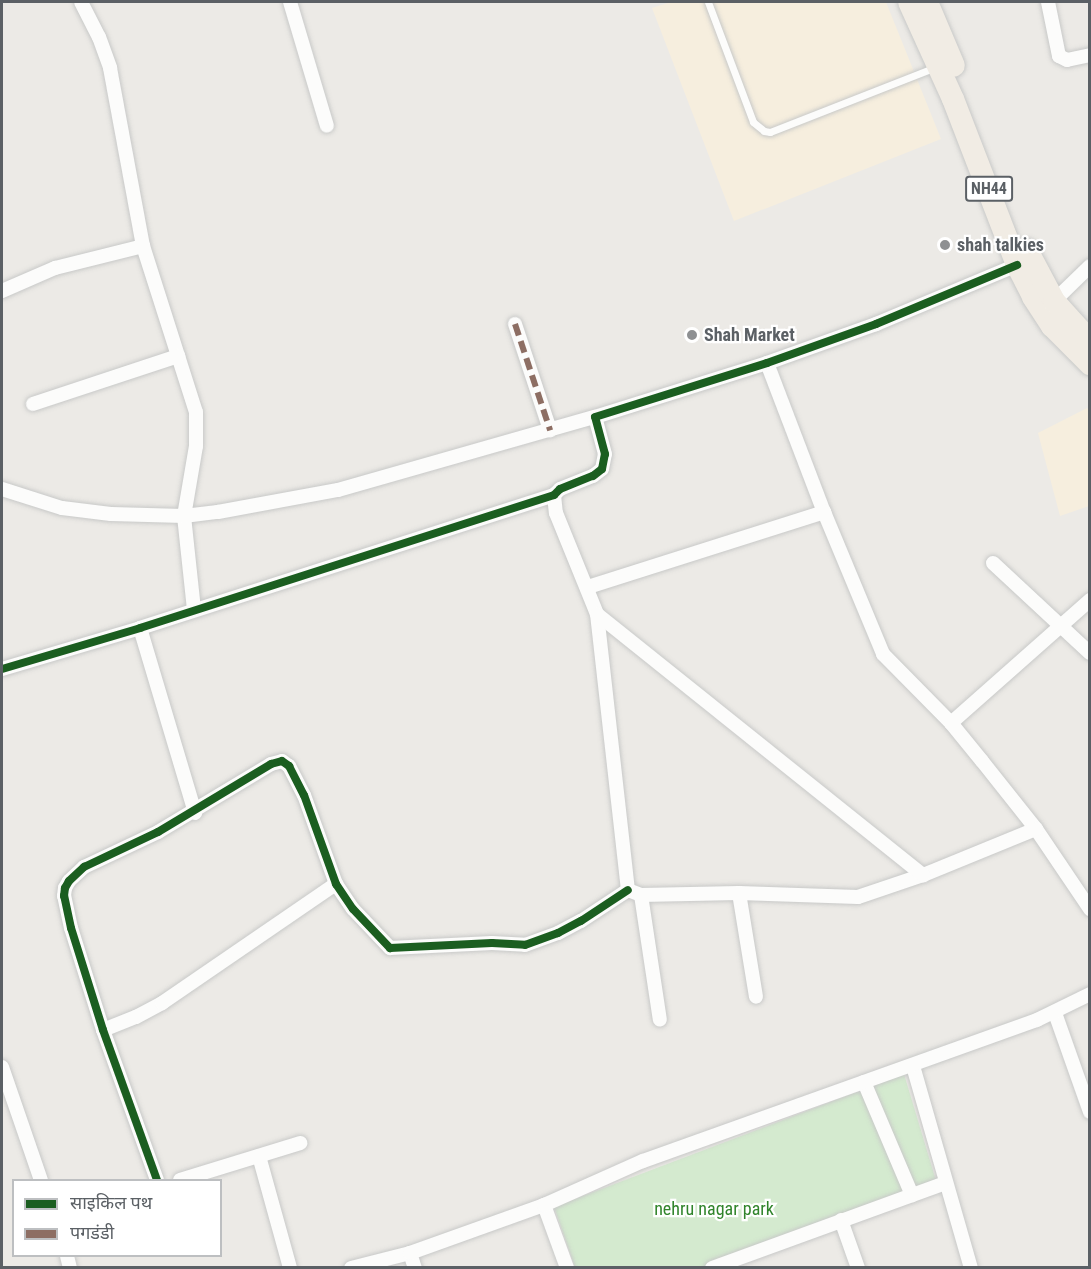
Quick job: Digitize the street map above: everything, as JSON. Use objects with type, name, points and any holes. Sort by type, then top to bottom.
[{"type":"highway","name":"NH44","points":[[909,2],[939,66],[1017,265],[1033,297],[1052,326],[1089,364]]},
{"type":"highway","name":"NH44","points":[[927,2],[1031,260],[1054,301],[1089,341]]},
{"type":"street","points":[[81,2],[99,37],[110,68],[143,246],[197,423],[196,446],[184,516],[194,609]]},
{"type":"street","points":[[290,2],[327,126]]},
{"type":"street","points":[[1048,2],[1059,56],[1067,60],[1089,55]]},
{"type":"street","points":[[2,291],[55,268],[143,246]]},
{"type":"street","points":[[2,489],[49,505],[80,510],[184,516],[318,495],[595,417],[767,363],[938,300],[1017,265]]},
{"type":"street","points":[[1054,301],[1089,266]]},
{"type":"street","points":[[514,324],[550,430]]},
{"type":"street","points":[[33,404],[178,356]]},
{"type":"street","points":[[767,363],[824,512],[883,654],[951,723],[1036,829],[1089,909]]},
{"type":"street","points":[[2,669],[140,628],[554,495],[560,489],[593,476],[604,465],[604,454],[595,417]]},
{"type":"street","points":[[554,495],[556,513],[588,587],[597,614],[635,892],[660,1020]]},
{"type":"street","points":[[588,587],[824,512]]},
{"type":"street","points":[[993,563],[1089,653]]},
{"type":"street","points":[[951,723],[1089,600]]},
{"type":"street","points":[[597,614],[923,876]]},
{"type":"street","points":[[140,628],[195,813]]},
{"type":"street","points":[[157,1179],[103,1030],[71,928],[64,896],[65,888],[84,867],[195,813],[271,764],[282,761],[287,764],[304,795],[336,884],[353,909],[387,946],[396,949],[492,943],[525,945],[558,933],[635,892],[739,893],[849,898],[872,894],[923,876],[1036,829]]},
{"type":"street","points":[[103,1030],[142,1015],[162,1004],[336,884]]},
{"type":"street","points":[[739,893],[756,997]]},
{"type":"street","points":[[351,1268],[410,1253],[544,1205],[643,1161],[913,1066],[1055,1013],[1089,994]]},
{"type":"street","points":[[1055,1013],[1089,1112]]},
{"type":"street","points":[[913,1066],[971,1268]]},
{"type":"street","points":[[2,1067],[4,1085],[41,1179]]},
{"type":"street","points":[[864,1082],[912,1195]]},
{"type":"street","points":[[183,1179],[300,1143]]},
{"type":"street","points":[[259,1156],[290,1268]]},
{"type":"street","points":[[712,1268],[945,1183]]},
{"type":"street","points":[[544,1205],[567,1268]]},
{"type":"street","points":[[841,1221],[858,1268]]},
{"type":"street","points":[[410,1253],[415,1268]]},
{"type":"lane","points":[[708,2],[753,122],[764,131],[770,132],[939,66]]},
{"type":"shaded area","points":[[671,2],[886,2],[941,139],[734,221],[652,8]]},
{"type":"shaded area","points":[[1087,408],[1090,411],[1089,506],[1060,516],[1038,433]]},
{"type":"green space","name":"nehru nagar park","points":[[904,1074],[937,1184],[723,1267],[575,1267],[554,1207]]},
{"type":"marked path","points":[[515,324],[550,430]]},
{"type":"cycle path","points":[[2,669],[140,628],[554,495],[560,489],[593,476],[602,469],[605,454],[595,417],[767,363],[876,324],[1017,265]]},
{"type":"cycle path","points":[[157,1179],[103,1030],[71,928],[64,896],[65,888],[84,867],[158,832],[271,764],[282,761],[289,766],[304,795],[336,884],[353,909],[390,948],[492,943],[525,945],[558,933],[581,921],[628,890]]},
{"type":"place","name":"shah talkies","points":[[945,245]]},
{"type":"place","name":"Shah Market","points":[[692,335]]}]
